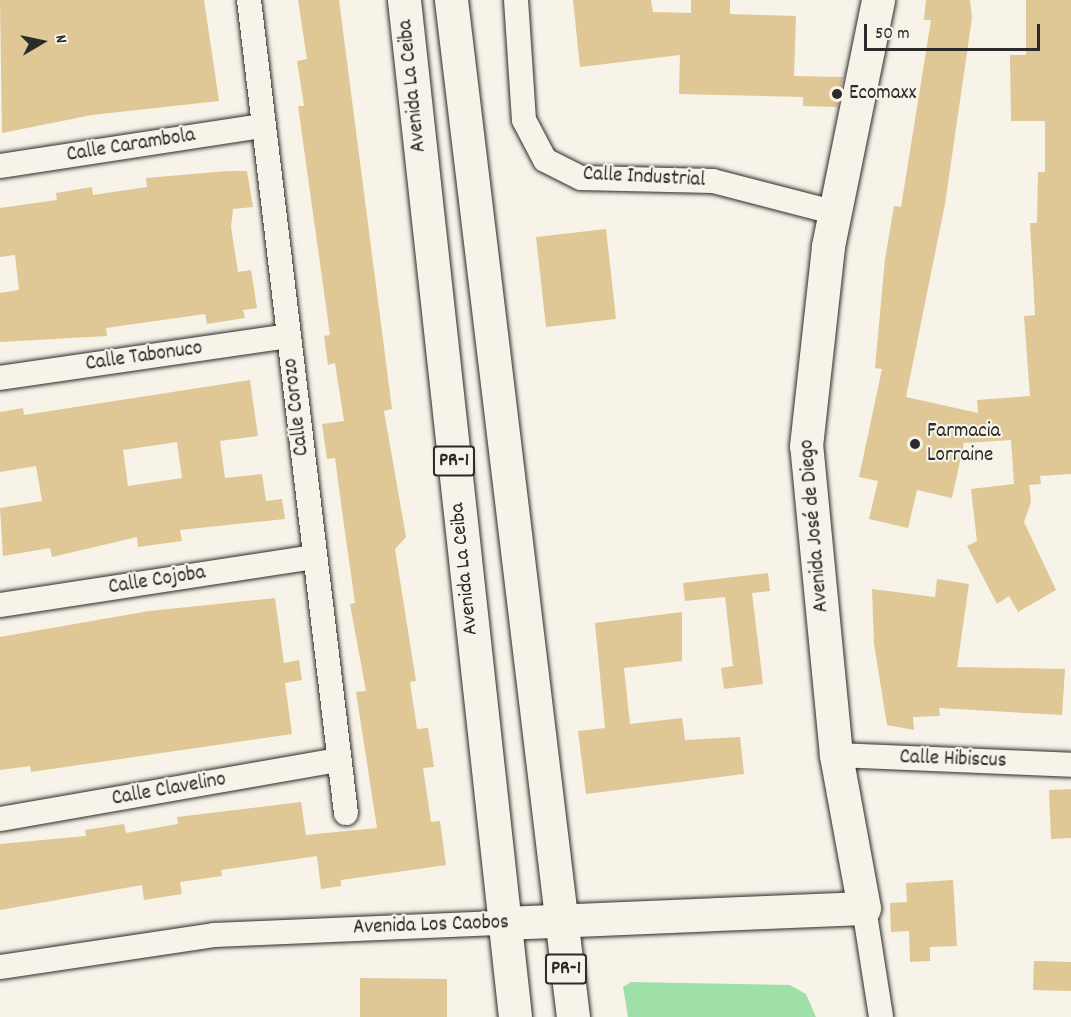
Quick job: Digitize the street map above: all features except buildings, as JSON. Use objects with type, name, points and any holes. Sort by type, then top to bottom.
[{"type":"main road","name":"Avenida La Ceiba","points":[[404,0],[504,923]]},
{"type":"main road","name":"PR-1","points":[[451,0],[558,921],[573,1017]]},
{"type":"main road","name":"Avenida José de Diego","points":[[864,908],[836,755],[806,446],[837,213],[878,0]]},
{"type":"main road","name":"Avenida Los Caobos","points":[[504,923],[864,908]]},
{"type":"main road","name":"PR-1","points":[[504,923],[514,1017]]},
{"type":"street","name":"Calle Corozo","points":[[249,0],[262,126],[346,813]]},
{"type":"street","name":"Calle Industrial","points":[[516,0],[524,120],[545,160],[581,178],[713,181],[837,213]]},
{"type":"street","name":"Calle Carambola","points":[[0,166],[262,126]]},
{"type":"street","name":"Calle Tabonuco","points":[[0,378],[288,336]]},
{"type":"street","name":"Calle Cojoba","points":[[0,605],[314,557]]},
{"type":"street","name":"Calle Hibiscus","points":[[836,755],[1071,765]]},
{"type":"street","name":"Calle Clavelino","points":[[0,819],[339,760]]},
{"type":"street","name":"Avenida José de Diego","points":[[864,908],[881,1017]]},
{"type":"street","name":"Avenida Los Caobos","points":[[0,967],[214,935],[504,923]]},
{"type":"green space","points":[[631,982],[790,985],[806,994],[816,1017],[628,1017],[623,987]]},
{"type":"place","name":"Ecomaxx","points":[[837,94]]},
{"type":"place","name":"Farmacia Lorraine","points":[[915,444]]}]
